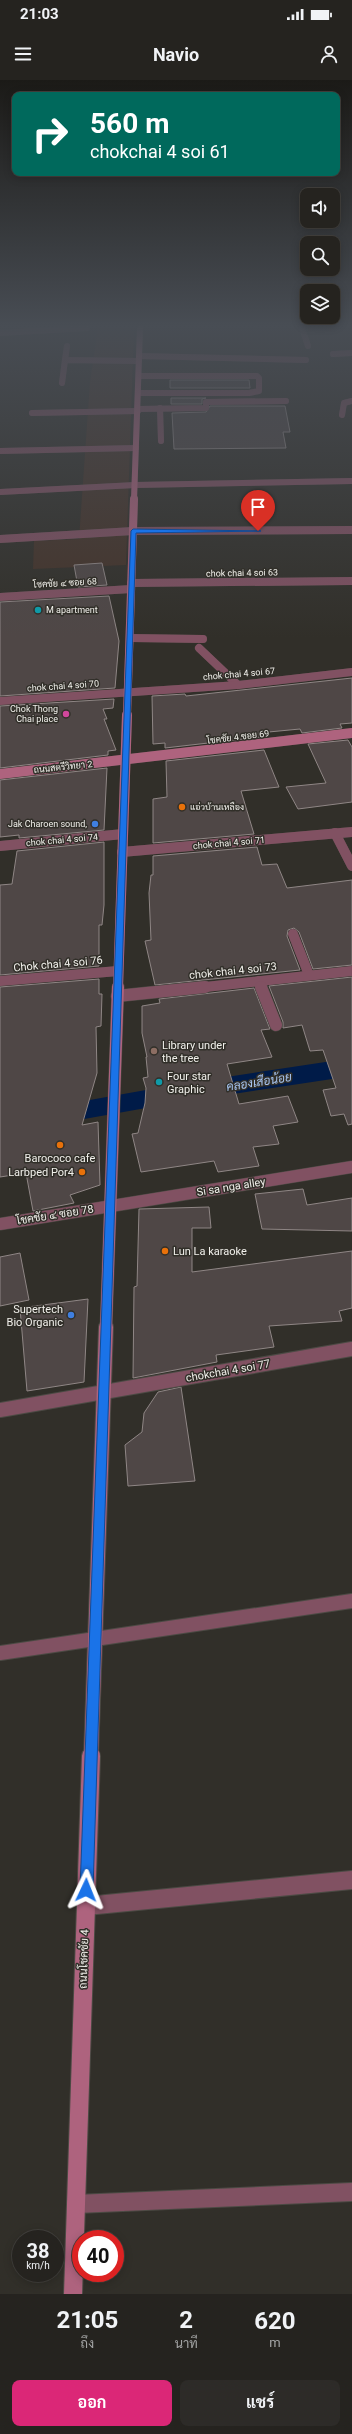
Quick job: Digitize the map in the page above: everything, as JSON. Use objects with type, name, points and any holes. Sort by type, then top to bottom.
[{"type":"street","name":"ถนนโชคชัย 4","points":[[73,2294],[137,431]]},
{"type":"street","points":[[161,431],[161,441]]},
{"type":"street","points":[[0,451],[136,448]]},
{"type":"street","points":[[0,492],[135,485],[352,481]]},
{"type":"street","points":[[0,539],[133,531],[352,530]]},
{"type":"street","name":"chok chai 4 soi 63","points":[[131,586],[352,581]]},
{"type":"street","name":"โชคชัย ๔ ซอย 68","points":[[0,597],[131,586]]},
{"type":"street","points":[[130,638],[203,639]]},
{"type":"street","points":[[199,648],[238,685]]},
{"type":"street","name":"chok chai 4 soi 67","points":[[128,692],[238,685],[352,672]]},
{"type":"street","name":"chok chai 4 soi 70","points":[[0,701],[128,692]]},
{"type":"street","name":"โชคชัย 4 ซอย 69","points":[[126,760],[352,733]]},
{"type":"street","name":"ถนนสตรีวิทยา 2","points":[[0,774],[126,760]]},
{"type":"street","name":"chok chai 4 soi 71","points":[[122,852],[352,832]]},
{"type":"street","points":[[335,833],[352,866]]},
{"type":"street","name":"chok chai 4 soi 74","points":[[0,846],[123,834]]},
{"type":"street","points":[[294,934],[309,975]]},
{"type":"street","name":"Chok chai 4 soi 76","points":[[0,981],[118,971]]},
{"type":"street","name":"chok chai 4 soi 73","points":[[117,996],[352,971]]},
{"type":"street","points":[[259,981],[276,1025]]},
{"type":"street","name":"Si sa nga alley","points":[[110,1207],[352,1167]]},
{"type":"street","name":"โชคชัย ๔ ซอย 78","points":[[0,1224],[110,1207]]},
{"type":"street","name":"chokchai 4 soi 77","points":[[0,1410],[104,1394],[352,1349]]},
{"type":"street","points":[[0,1653],[352,1601]]},
{"type":"street","points":[[86,1906],[352,1880]]},
{"type":"street","points":[[76,2204],[352,2192]]},
{"type":"shaded area","points":[[87,431],[131,431],[126,565],[33,569],[34,541],[79,539]]},
{"type":"building","points":[[173,431],[290,432],[283,432],[286,448],[174,449]]},
{"type":"building","points":[[102,563],[107,585],[78,587],[74,565]]},
{"type":"building","points":[[109,596],[119,641],[115,688],[0,696],[0,602]]},
{"type":"building","points":[[352,678],[352,723],[340,724],[342,728],[302,733],[300,729],[258,733],[260,737],[165,748],[165,743],[153,744],[152,696],[185,694],[186,696]]},
{"type":"building","points":[[114,699],[113,708],[103,709],[107,719],[104,719],[116,750],[108,751],[108,755],[0,768],[0,706]]},
{"type":"building","points":[[348,740],[352,747],[352,802],[298,809],[286,787],[326,783],[308,744]]},
{"type":"building","points":[[264,750],[279,787],[241,791],[254,834],[153,843],[153,799],[167,797],[166,761]]},
{"type":"building","points":[[107,768],[104,830],[19,838],[19,835],[0,837],[0,780]]},
{"type":"building","points":[[104,842],[104,905],[102,925],[99,925],[99,966],[0,975],[0,885],[12,884],[17,851]]},
{"type":"building","points":[[257,847],[262,865],[277,864],[287,888],[352,880],[352,965],[313,969],[299,932],[294,928],[288,930],[287,936],[300,970],[155,985],[145,941],[151,940],[149,893],[151,875],[153,875],[153,856]]},
{"type":"building","points":[[352,977],[352,1124],[348,1125],[344,1114],[331,1116],[323,1090],[336,1088],[323,1050],[310,1051],[302,1025],[283,1028],[283,1022],[269,986]]},
{"type":"building","points":[[99,979],[99,994],[102,994],[101,1026],[96,1027],[97,1073],[82,1125],[98,1122],[100,1185],[70,1195],[74,1203],[33,1211],[26,1173],[0,1177],[0,987]]},
{"type":"building","points":[[254,988],[270,1029],[261,1030],[272,1057],[227,1064],[239,1104],[288,1096],[298,1122],[273,1126],[279,1144],[253,1147],[259,1166],[218,1172],[214,1161],[141,1172],[132,1134],[138,1133],[145,1103],[146,1088],[143,1078],[148,1077],[147,1057],[142,1033],[142,1006],[160,1003],[159,999]]},
{"type":"building","points":[[303,1189],[307,1205],[352,1198],[352,1231],[262,1229],[255,1194]]},
{"type":"building","points":[[209,1207],[211,1228],[192,1228],[192,1272],[352,1251],[352,1308],[339,1311],[342,1321],[269,1326],[274,1347],[216,1355],[217,1362],[133,1378],[134,1287],[137,1286],[139,1209]]},
{"type":"building","points":[[20,1253],[29,1300],[0,1306],[0,1257]]},
{"type":"building","points":[[88,1299],[84,1382],[27,1391],[20,1308]]},
{"type":"building","points":[[181,1387],[195,1481],[128,1486],[125,1445],[142,1432],[144,1413],[158,1392]]},
{"type":"waterway","name":"คลองเสือน้อย","points":[[0,1125],[174,1094],[352,1067]]},
{"type":"place","name":"M apartment","points":[[38,610]]},
{"type":"place","name":"Chok Thong Chai place","points":[[66,714]]},
{"type":"place","name":"แอ่วบ้านเหลือง","points":[[182,807]]},
{"type":"place","name":"Jak Charoen sound,","points":[[95,824]]},
{"type":"place","name":"Library under the tree","points":[[154,1051]]},
{"type":"place","name":"Four star Graphic","points":[[159,1082]]},
{"type":"place","name":"Barococo cafe","points":[[60,1145]]},
{"type":"place","name":"Larbped Por4","points":[[82,1172]]},
{"type":"place","name":"Lun La karaoke","points":[[165,1251]]},
{"type":"place","name":"Supertech Bio Organic","points":[[71,1315]]},
{"type":"route","points":[[86,1890],[133,531],[258,531]]}]
